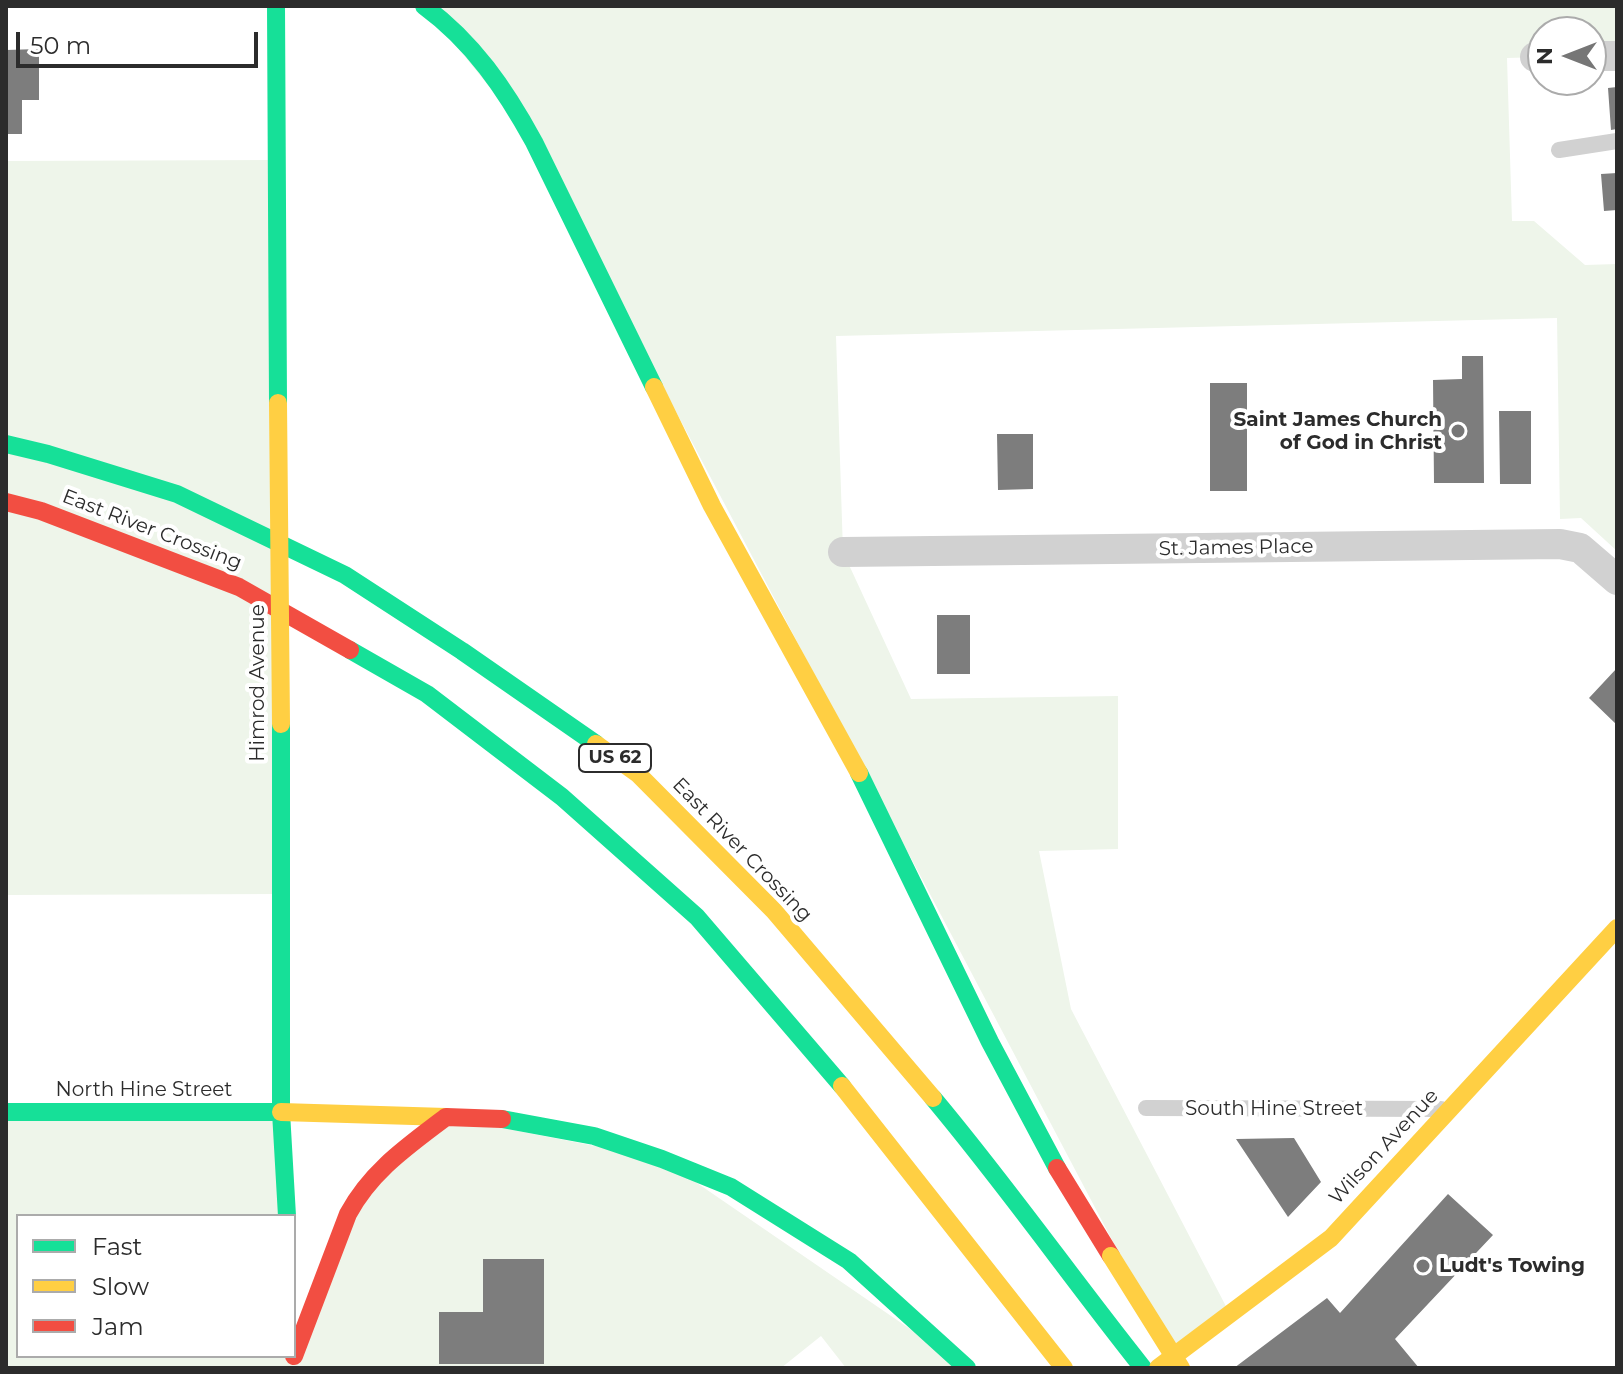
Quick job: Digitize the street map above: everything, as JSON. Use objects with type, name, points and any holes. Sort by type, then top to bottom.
[{"type":"main road","name":"Himrod Avenue","points":[[276,6],[281,1112],[287,1214]]},
{"type":"main road","points":[[424,6],[476,52],[509,97],[712,506],[852,760],[1049,1155],[1181,1368]]},
{"type":"main road","name":"East River Crossing","points":[[6,444],[177,494],[345,575],[462,651],[638,774],[774,911],[979,1153],[1070,1277],[1143,1368]]},
{"type":"main road","name":"East River Crossing","points":[[6,502],[41,511],[239,587],[427,694],[562,797],[697,917],[824,1063],[1064,1368]]},
{"type":"main road","name":"Wilson Avenue","points":[[1158,1368],[1331,1238],[1617,928]]},
{"type":"main road","name":"North Hine Street","points":[[6,1112],[281,1112],[446,1117],[513,1120],[594,1136],[731,1187],[849,1261],[966,1368]]},
{"type":"main road","points":[[296,1350],[358,1195],[388,1161],[446,1117]]},
{"type":"street","name":"St. James Place","points":[[843,552],[1560,544],[1580,548],[1590,554],[1617,580]]},
{"type":"lane","points":[[1559,150],[1617,141]]},
{"type":"lane","name":"South Hine Street","points":[[1146,1108],[1449,1109]]},
{"type":"shaded area","points":[[424,6],[1617,6],[1617,56],[1607,56],[1607,16],[1527,16],[1527,57],[1507,58],[1512,221],[1534,221],[1585,265],[1617,264],[1617,551],[1581,518],[1560,519],[1557,318],[836,336],[843,552],[911,699],[1118,696],[1118,849],[1039,851],[1071,1009],[1230,1314],[1170,1350],[534,142]]},
{"type":"shaded area","points":[[275,160],[281,894],[6,895],[6,161]]},
{"type":"shaded area","points":[[6,1112],[281,1112],[287,1214],[16,1214],[16,1358],[296,1358],[296,1351],[348,1214],[446,1117],[662,1159],[967,1368],[846,1368],[821,1336],[781,1368],[6,1368]],"holes":[[[483,1259],[544,1259],[544,1364],[439,1364],[439,1312],[483,1312]]]},
{"type":"building","points":[[39,49],[39,100],[22,100],[22,134],[6,134],[6,50]]},
{"type":"building","points":[[1617,87],[1617,129],[1611,130],[1608,88]]},
{"type":"building","points":[[1617,173],[1617,210],[1604,211],[1601,174]]},
{"type":"building","name":"Saint James Church of God in Christ","points":[[1462,356],[1483,356],[1484,483],[1434,483],[1433,380],[1462,379]]},
{"type":"building","points":[[1210,383],[1247,383],[1247,491],[1210,491]]},
{"type":"building","points":[[1499,411],[1531,411],[1531,484],[1500,484]]},
{"type":"building","points":[[997,434],[1033,434],[1033,489],[998,490]]},
{"type":"building","points":[[937,615],[970,615],[970,674],[937,674]]},
{"type":"building","points":[[1617,668],[1617,725],[1589,698]]},
{"type":"building","points":[[1294,1138],[1321,1182],[1288,1217],[1236,1139]]},
{"type":"building","name":"Ludt's Towing","points":[[1448,1194],[1493,1235],[1395,1339],[1419,1368],[1234,1368],[1327,1298],[1340,1313]]},
{"type":"building","points":[[483,1259],[544,1259],[544,1364],[439,1364],[439,1312],[483,1312]]},
{"type":"traffic: fast","points":[[276,6],[278,403]]},
{"type":"traffic: fast","points":[[424,6],[473,51],[523,122],[654,387]]},
{"type":"traffic: fast","points":[[6,444],[177,494],[345,575],[596,744]]},
{"type":"traffic: fast","points":[[350,650],[427,694],[562,797],[697,917],[842,1086]]},
{"type":"traffic: fast","points":[[281,724],[281,1112],[287,1214]]},
{"type":"traffic: fast","points":[[859,773],[990,1042],[1057,1168]]},
{"type":"traffic: fast","points":[[933,1098],[1143,1368]]},
{"type":"traffic: fast","points":[[6,1112],[281,1112]]},
{"type":"traffic: fast","points":[[502,1119],[594,1136],[731,1187],[849,1261],[967,1368]]},
{"type":"traffic: slow","points":[[654,387],[712,506],[859,773]]},
{"type":"traffic: slow","points":[[278,403],[281,724]]},
{"type":"traffic: slow","points":[[596,744],[638,774],[774,911],[933,1098]]},
{"type":"traffic: slow","points":[[1158,1368],[1331,1238],[1617,928]]},
{"type":"traffic: slow","points":[[842,1086],[1064,1368]]},
{"type":"traffic: slow","points":[[281,1112],[446,1117]]},
{"type":"traffic: slow","points":[[1111,1256],[1181,1368]]},
{"type":"traffic: jam","points":[[6,502],[41,511],[239,587],[350,650]]},
{"type":"traffic: jam","points":[[296,1351],[348,1214],[379,1172],[446,1117],[502,1119]]},
{"type":"traffic: jam","points":[[1057,1168],[1111,1256]]},
{"type":"place","name":"Saint James Church of God in Christ","points":[[1458,431]]},
{"type":"place","name":"Ludt's Towing","points":[[1423,1266]]}]
